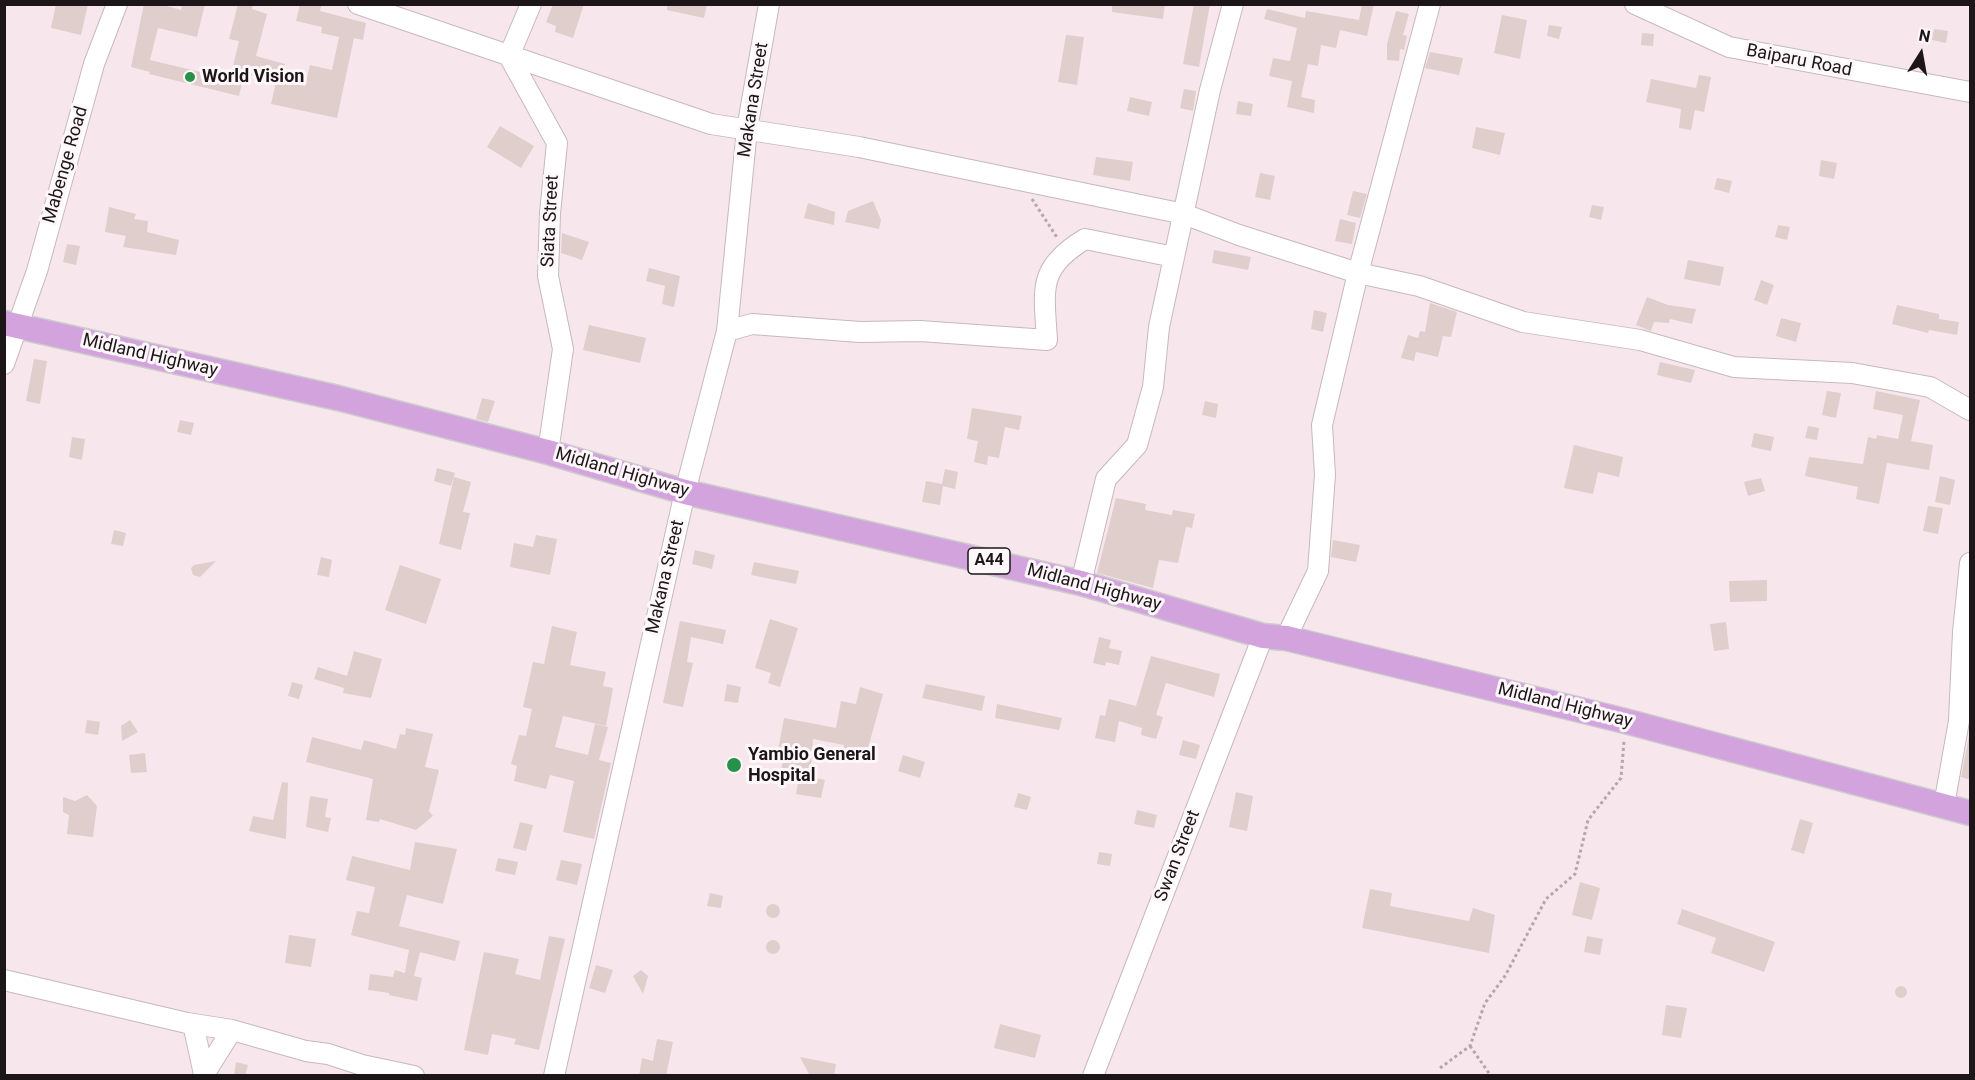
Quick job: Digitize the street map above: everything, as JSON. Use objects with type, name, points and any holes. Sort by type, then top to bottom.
[{"type":"main road","name":"Midland Highway","points":[[11,325],[339,398],[548,452],[685,492],[1081,583],[1275,637],[1625,721],[1971,813]]},
{"type":"street","name":"Mabenge Road","points":[[4,364],[11,325],[37,272],[94,64],[117,4]]},
{"type":"street","points":[[358,4],[711,124],[859,147],[1184,214],[1239,236],[1358,273],[1419,286],[1523,322],[1640,340],[1734,367],[1852,373],[1930,387],[1971,410]]},
{"type":"street","points":[[509,56],[531,4]]},
{"type":"street","name":"Makana Street","points":[[554,1076],[685,492],[728,331],[747,129],[769,4]]},
{"type":"street","points":[[1081,583],[1106,479],[1137,445],[1153,387],[1159,327],[1210,90],[1233,4]]},
{"type":"street","name":"Swan Street","points":[[1093,1076],[1275,637],[1318,572],[1324,475],[1322,425],[1358,273],[1430,4]]},
{"type":"street","name":"Baiparu Road","points":[[1635,4],[1729,47],[1971,92]]},
{"type":"street","name":"Siata Street","points":[[509,56],[557,143],[550,213],[548,276],[563,350],[548,452]]},
{"type":"street","points":[[728,331],[752,324],[860,332],[920,331],[1047,340],[1046,275],[1066,250],[1085,239],[1174,257]]},
{"type":"street","points":[[1944,805],[1959,721],[1963,632],[1971,562]]},
{"type":"street","points":[[4,980],[194,1024],[232,1030],[362,1065],[414,1076]]},
{"type":"street","points":[[194,1024],[204,1075]]},
{"type":"street","points":[[204,1075],[232,1030]]},
{"type":"path","points":[[1025,181],[1034,203],[1066,250]]},
{"type":"path","points":[[1440,1068],[1470,1046],[1485,1003],[1505,976],[1546,899],[1575,874],[1588,820],[1621,777],[1625,721]]},
{"type":"path","points":[[1470,1046],[1491,1076]]},
{"type":"building","points":[[56,4],[88,4],[81,35],[51,28]]},
{"type":"building","points":[[144,4],[160,4],[181,10],[182,4],[205,4],[197,37],[158,28],[150,60],[230,79],[239,41],[229,39],[238,4],[253,4],[252,9],[267,14],[256,56],[285,64],[281,81],[305,86],[310,65],[332,70],[339,37],[321,33],[322,27],[296,21],[300,4],[321,6],[320,11],[366,23],[363,40],[354,38],[337,118],[271,104],[276,82],[244,74],[239,96],[149,74],[150,72],[131,67]]},
{"type":"building","points":[[553,4],[584,4],[573,38],[555,32],[556,26],[546,22]]},
{"type":"building","points":[[667,4],[707,4],[704,18],[667,10]]},
{"type":"building","points":[[1112,4],[1165,4],[1163,19],[1112,12]]},
{"type":"building","points":[[1194,4],[1210,4],[1199,67],[1183,64]]},
{"type":"building","points":[[1362,4],[1374,4],[1367,36],[1340,30],[1336,48],[1321,45],[1318,66],[1308,64],[1301,97],[1315,100],[1314,113],[1287,107],[1292,81],[1269,76],[1273,58],[1290,61],[1297,28],[1264,19],[1267,9],[1305,18],[1306,11],[1359,20]]},
{"type":"building","points":[[1396,11],[1409,14],[1403,35],[1407,36],[1404,50],[1400,49],[1399,61],[1387,60],[1387,44]]},
{"type":"building","points":[[1502,15],[1527,20],[1520,59],[1494,53]]},
{"type":"building","points":[[1549,25],[1562,27],[1559,39],[1547,36]]},
{"type":"building","points":[[1934,29],[1948,31],[1946,43],[1932,40]]},
{"type":"building","points":[[1642,33],[1654,34],[1653,46],[1641,45]]},
{"type":"building","points":[[1066,35],[1084,37],[1077,85],[1058,82]]},
{"type":"building","points":[[1430,52],[1463,58],[1459,75],[1425,68]]},
{"type":"building","points":[[1699,75],[1711,77],[1704,112],[1695,110],[1691,130],[1679,128],[1681,109],[1646,102],[1651,79],[1696,88]]},
{"type":"building","points":[[1184,89],[1196,91],[1193,111],[1180,108]]},
{"type":"building","points":[[1130,97],[1152,102],[1149,116],[1127,111]]},
{"type":"building","points":[[1238,101],[1253,104],[1251,116],[1236,114]]},
{"type":"building","points":[[500,126],[534,146],[521,168],[487,147]]},
{"type":"building","points":[[1476,127],[1505,133],[1500,155],[1472,148]]},
{"type":"building","points":[[1096,157],[1133,162],[1130,181],[1093,175]]},
{"type":"building","points":[[1821,160],[1837,163],[1834,179],[1819,176]]},
{"type":"building","points":[[1260,173],[1275,176],[1270,200],[1255,197]]},
{"type":"building","points":[[1717,178],[1732,181],[1729,193],[1714,189]]},
{"type":"building","points":[[1353,191],[1367,194],[1360,218],[1347,215]]},
{"type":"building","points":[[873,201],[881,220],[879,229],[845,222],[848,211]]},
{"type":"building","points":[[808,203],[835,212],[834,225],[804,218]]},
{"type":"building","points":[[1592,205],[1604,207],[1601,220],[1589,217]]},
{"type":"building","points":[[109,207],[136,214],[134,219],[148,221],[147,232],[179,240],[176,255],[123,247],[126,236],[105,232]]},
{"type":"building","points":[[1340,219],[1356,223],[1352,244],[1335,241]]},
{"type":"building","points":[[1778,225],[1790,227],[1787,240],[1775,237]]},
{"type":"building","points":[[562,233],[589,242],[582,260],[561,253]]},
{"type":"building","points":[[67,244],[80,246],[76,265],[63,262]]},
{"type":"building","points":[[1214,250],[1251,257],[1248,270],[1212,263]]},
{"type":"building","points":[[1688,260],[1724,267],[1720,286],[1684,279]]},
{"type":"building","points":[[649,268],[680,276],[674,307],[662,304],[665,286],[646,281]]},
{"type":"building","points":[[1761,280],[1774,285],[1767,305],[1754,300]]},
{"type":"building","points":[[1647,297],[1668,305],[1696,309],[1692,324],[1670,319],[1669,323],[1654,322],[1651,331],[1636,325]]},
{"type":"building","points":[[1430,303],[1457,312],[1451,337],[1443,336],[1438,357],[1416,352],[1414,361],[1401,358],[1408,335],[1418,338],[1420,331],[1425,332]]},
{"type":"building","points":[[1897,305],[1939,314],[1939,319],[1959,322],[1957,335],[1929,330],[1928,333],[1892,324]]},
{"type":"building","points":[[1314,310],[1327,313],[1323,332],[1311,329]]},
{"type":"building","points":[[1781,318],[1801,323],[1796,342],[1776,336]]},
{"type":"building","points":[[589,325],[646,338],[640,363],[583,350]]},
{"type":"building","points":[[34,359],[47,361],[40,404],[26,401]]},
{"type":"building","points":[[1660,362],[1695,370],[1691,383],[1657,375]]},
{"type":"building","points":[[1827,391],[1841,393],[1836,418],[1822,415]]},
{"type":"building","points":[[1876,391],[1920,400],[1911,441],[1933,445],[1929,470],[1887,463],[1879,504],[1856,499],[1858,487],[1805,476],[1809,457],[1863,464],[1868,437],[1876,439],[1877,435],[1898,439],[1903,415],[1873,409]]},
{"type":"building","points":[[482,398],[495,401],[488,422],[476,419]]},
{"type":"building","points":[[1205,401],[1218,404],[1216,418],[1202,415]]},
{"type":"building","points":[[972,408],[1022,416],[1019,430],[1005,427],[999,458],[988,456],[987,465],[974,462],[978,441],[967,439]]},
{"type":"building","points":[[180,420],[194,423],[191,435],[177,432]]},
{"type":"building","points":[[1808,426],[1819,428],[1817,440],[1805,438]]},
{"type":"building","points":[[1754,433],[1774,437],[1771,451],[1751,447]]},
{"type":"building","points":[[72,437],[85,439],[82,460],[69,457]]},
{"type":"building","points":[[1574,445],[1623,457],[1619,477],[1598,472],[1593,494],[1564,488]]},
{"type":"building","points":[[437,468],[455,473],[451,486],[434,481]]},
{"type":"building","points":[[945,469],[958,472],[955,489],[943,486],[940,505],[922,502],[926,481],[942,484]]},
{"type":"building","points":[[1940,476],[1955,480],[1950,505],[1935,502]]},
{"type":"building","points":[[454,477],[471,482],[463,512],[470,513],[461,550],[439,544]]},
{"type":"building","points":[[1761,478],[1765,491],[1748,496],[1744,482]]},
{"type":"building","points":[[1116,498],[1146,504],[1145,510],[1172,515],[1173,510],[1195,514],[1192,528],[1186,527],[1178,563],[1159,560],[1153,588],[1097,573]]},
{"type":"building","points":[[1928,506],[1943,508],[1938,534],[1923,531]]},
{"type":"building","points":[[114,530],[126,533],[123,546],[111,544]]},
{"type":"building","points":[[536,535],[557,539],[550,575],[510,567],[514,543],[533,547]]},
{"type":"building","points":[[1333,540],[1360,545],[1356,562],[1331,557]]},
{"type":"building","points":[[695,550],[715,555],[712,569],[692,564]]},
{"type":"building","points":[[321,557],[332,560],[329,577],[317,575]]},
{"type":"building","points":[[216,561],[200,577],[193,575],[191,568],[194,565]]},
{"type":"building","points":[[754,562],[799,571],[796,584],[751,575]]},
{"type":"building","points":[[400,565],[441,579],[426,624],[385,610]]},
{"type":"building","points":[[1767,580],[1767,601],[1730,602],[1729,581]]},
{"type":"building","points":[[770,619],[798,628],[780,687],[768,683],[771,673],[755,668]]},
{"type":"building","points":[[680,621],[726,630],[723,644],[691,637],[687,662],[693,663],[683,707],[663,703]]},
{"type":"building","points":[[1726,622],[1729,649],[1714,651],[1710,624]]},
{"type":"building","points":[[552,626],[577,632],[570,665],[606,672],[603,686],[613,688],[606,726],[563,716],[555,747],[588,755],[595,724],[608,727],[599,760],[611,763],[594,839],[563,832],[574,781],[550,775],[546,789],[514,781],[517,766],[511,764],[519,735],[526,736],[532,709],[523,707],[533,662],[544,664]]},
{"type":"building","points":[[1099,637],[1111,640],[1109,648],[1122,651],[1119,665],[1106,662],[1105,666],[1093,663]]},
{"type":"building","points":[[354,651],[382,659],[371,698],[343,693],[344,688],[314,679],[318,667],[347,676]]},
{"type":"building","points":[[1151,656],[1220,674],[1214,697],[1166,683],[1156,715],[1163,717],[1156,739],[1141,735],[1142,728],[1119,721],[1115,742],[1095,738],[1100,715],[1105,716],[1109,699],[1136,706]]},
{"type":"building","points":[[292,682],[303,685],[299,699],[288,696]]},
{"type":"building","points":[[727,684],[741,687],[738,703],[724,701]]},
{"type":"building","points":[[926,684],[985,696],[982,711],[922,698]]},
{"type":"building","points":[[860,687],[883,694],[865,759],[842,753],[844,745],[813,739],[810,777],[825,780],[821,798],[796,794],[799,778],[780,774],[784,757],[777,756],[784,718],[836,728],[841,701],[856,704]]},
{"type":"building","points":[[997,704],[1062,718],[1059,730],[995,718]]},
{"type":"building","points":[[87,720],[100,722],[98,735],[85,733]]},
{"type":"building","points":[[130,720],[138,732],[122,741],[121,726]]},
{"type":"building","points":[[406,728],[433,734],[425,767],[439,770],[429,811],[433,816],[416,830],[380,819],[379,822],[366,820],[373,779],[306,762],[312,737],[361,750],[364,740],[396,749],[400,734],[405,735]]},
{"type":"building","points":[[1969,736],[1971,736],[1971,780],[1961,777]]},
{"type":"building","points":[[1183,740],[1200,745],[1196,759],[1179,755]]},
{"type":"building","points":[[145,753],[147,772],[131,773],[129,755]]},
{"type":"building","points":[[903,755],[925,762],[920,778],[898,771]]},
{"type":"building","points":[[282,782],[288,783],[286,839],[249,831],[253,816],[273,820]]},
{"type":"building","points":[[1236,792],[1253,796],[1247,831],[1229,827]]},
{"type":"building","points":[[1018,793],[1031,797],[1027,810],[1014,807]]},
{"type":"building","points":[[87,795],[97,806],[93,837],[67,834],[69,815],[63,812],[63,797],[75,801]]},
{"type":"building","points":[[310,796],[328,799],[325,817],[331,818],[328,832],[306,827]]},
{"type":"building","points":[[1137,810],[1157,815],[1154,828],[1134,824]]},
{"type":"building","points":[[1800,819],[1813,823],[1804,854],[1791,850]]},
{"type":"building","points":[[520,822],[533,825],[526,851],[513,848]]},
{"type":"building","points":[[415,842],[457,849],[443,904],[407,895],[399,926],[460,941],[455,961],[420,952],[414,976],[422,978],[417,1001],[368,990],[370,974],[393,977],[395,970],[405,973],[409,950],[351,935],[357,911],[369,913],[375,887],[346,880],[352,856],[410,870]]},
{"type":"building","points":[[1099,852],[1112,854],[1110,866],[1097,864]]},
{"type":"building","points":[[498,858],[518,862],[515,875],[495,871]]},
{"type":"building","points":[[561,860],[582,864],[577,885],[556,880]]},
{"type":"building","points":[[1580,882],[1600,888],[1592,920],[1572,915]]},
{"type":"building","points":[[1370,889],[1392,893],[1390,906],[1469,921],[1473,908],[1495,915],[1489,953],[1362,928]]},
{"type":"building","points":[[710,893],[723,896],[721,908],[707,906]]},
{"type":"building","points":[[770,904],[776,904],[780,911],[776,918],[770,918],[766,914],[766,908]]},
{"type":"building","points":[[1682,909],[1775,942],[1764,972],[1711,953],[1716,938],[1677,924]]},
{"type":"building","points":[[289,935],[316,939],[311,967],[285,963]]},
{"type":"building","points":[[549,936],[565,939],[539,1050],[514,1044],[516,1039],[492,1034],[488,1055],[464,1050],[484,952],[519,959],[515,974],[540,980]]},
{"type":"building","points":[[1587,936],[1603,939],[1600,955],[1584,952]]},
{"type":"building","points":[[773,940],[778,942],[780,947],[778,952],[773,954],[768,952],[766,947],[768,942]]},
{"type":"building","points":[[596,965],[613,970],[605,993],[589,988]]},
{"type":"building","points":[[641,970],[648,976],[643,994],[633,976]]},
{"type":"building","points":[[1903,986],[1907,992],[1903,998],[1899,998],[1895,990]]},
{"type":"building","points":[[1666,1005],[1687,1008],[1681,1038],[1662,1035]]},
{"type":"building","points":[[1000,1024],[1041,1035],[1035,1058],[994,1048]]},
{"type":"building","points":[[657,1039],[673,1042],[666,1076],[639,1076],[642,1058],[653,1061]]},
{"type":"building","points":[[800,1057],[836,1064],[834,1076],[809,1074]]},
{"type":"building","points":[[236,1062],[248,1065],[245,1076],[234,1076]]},
{"type":"place","name":"World Vision","points":[[190,77]]},
{"type":"place","name":"Yambio General Hospital","points":[[734,765]]}]
